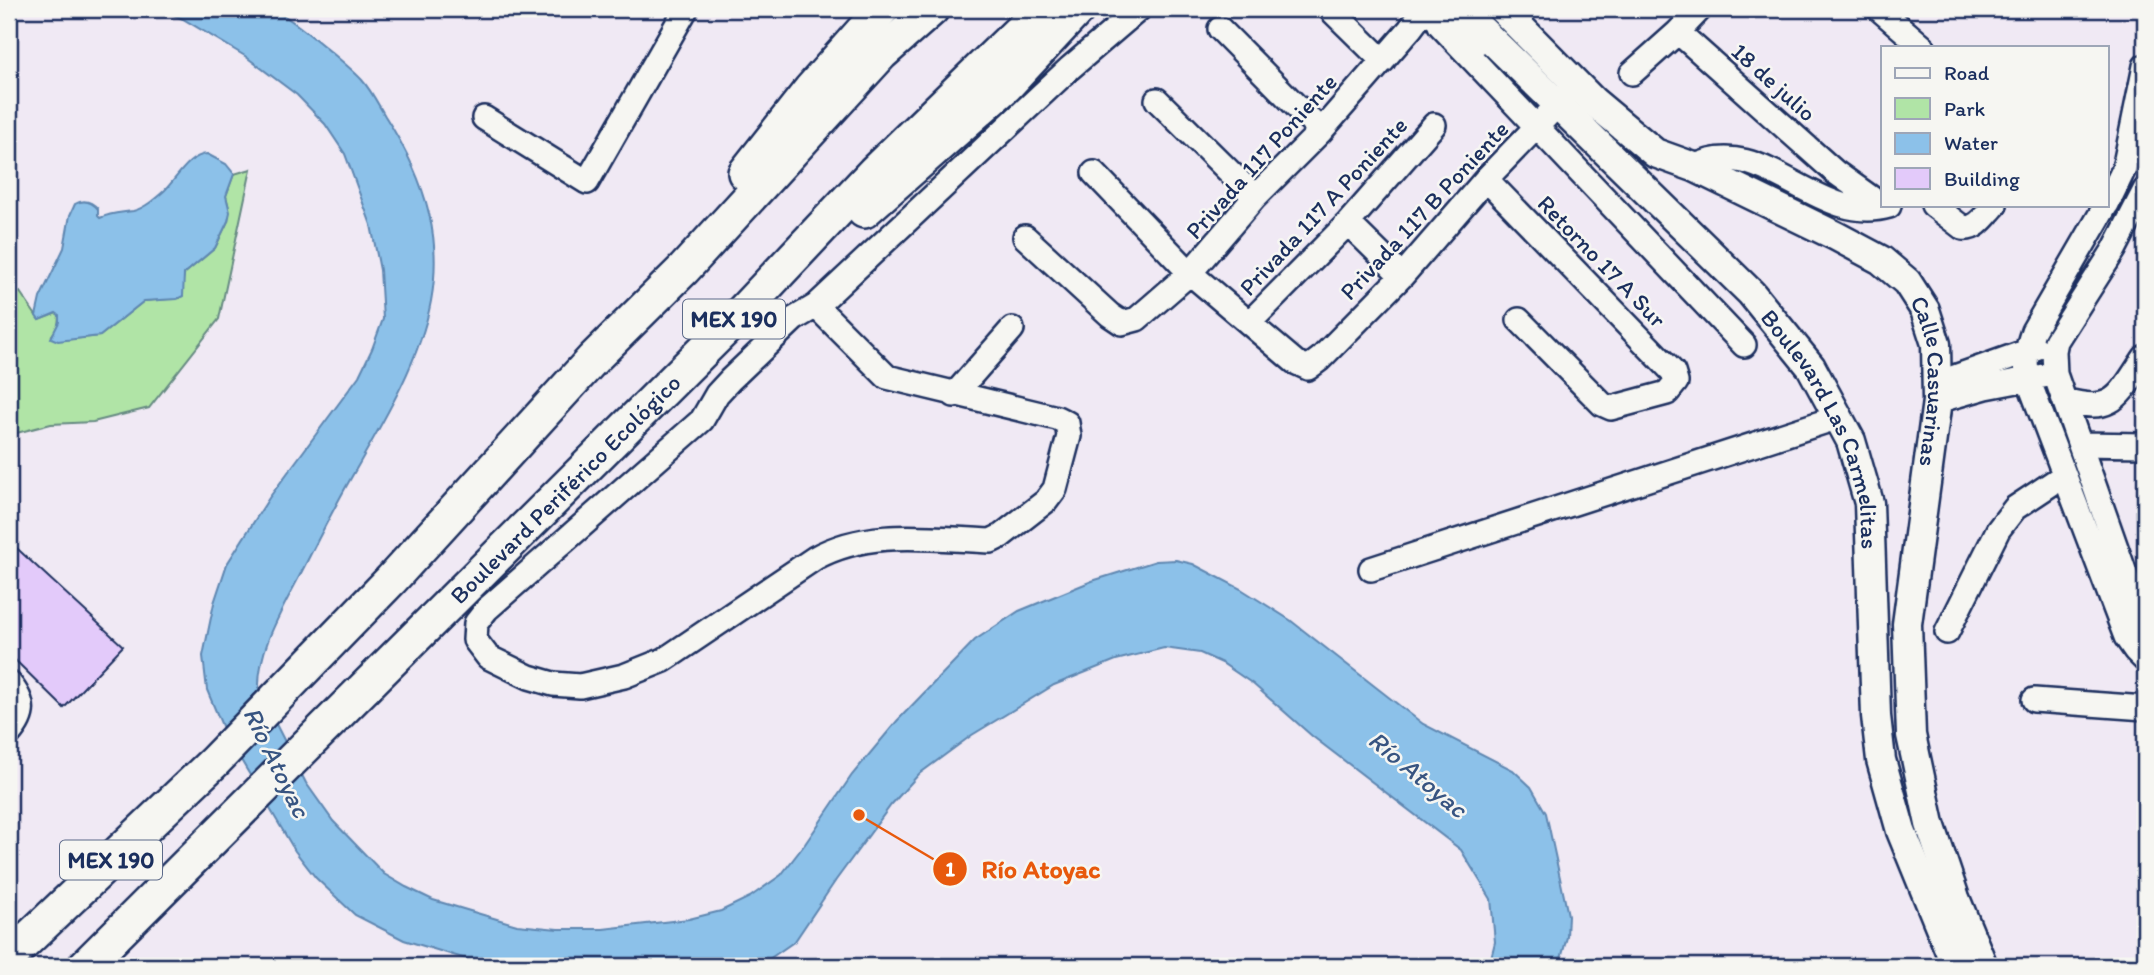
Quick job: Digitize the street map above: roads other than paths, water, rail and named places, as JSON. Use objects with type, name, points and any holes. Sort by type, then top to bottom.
[{"type":"highway","points":[[684,270],[758,156],[811,89],[882,9]]},
{"type":"highway","name":"MEX 190","points":[[14,948],[214,762],[391,580],[593,359],[684,270],[863,74],[932,9]]},
{"type":"highway","name":"Boulevard Periférico Ecológico","points":[[85,966],[741,313],[874,172],[1042,9]]},
{"type":"highway","points":[[741,313],[804,263],[1007,85],[1078,9]]},
{"type":"main road","points":[[1425,9],[1512,61]]},
{"type":"main road","name":"Boulevard Las Carmelitas","points":[[1460,9],[1512,61],[1567,95],[1751,293],[1811,367],[1839,417],[1851,441],[1870,503],[1872,638],[1881,760],[1901,831],[1956,966]]},
{"type":"main road","name":"Calle Casuarinas","points":[[1502,9],[1567,95],[1655,152],[1693,167],[1881,260],[1907,282],[1925,310],[1936,345],[1936,393],[1908,624],[1911,735],[1926,811],[1955,898],[1983,966]]},
{"type":"main road","points":[[1872,638],[1879,656],[1886,662],[1899,663],[1907,657]]},
{"type":"street","points":[[484,118],[587,182],[686,9]]},
{"type":"street","points":[[816,306],[887,377],[1057,418],[1067,423],[1069,436],[1055,489],[1046,501],[1002,536],[991,541],[885,537],[836,547],[815,558],[664,660],[624,676],[580,686],[552,684],[528,677],[488,657],[475,640],[476,623],[486,609],[702,420],[717,394],[794,319],[816,306],[1070,68],[1139,9]]},
{"type":"street","points":[[1330,9],[1383,61]]},
{"type":"street","points":[[1425,9],[1744,345]]},
{"type":"street","name":"Privada 117 Poniente","points":[[1026,237],[1110,315],[1122,323],[1137,319],[1190,273],[1255,197],[1321,131],[1425,9]]},
{"type":"street","points":[[1632,73],[1678,33],[1700,9]]},
{"type":"street","points":[[1879,9],[1922,46]]},
{"type":"street","points":[[1220,29],[1321,131]]},
{"type":"street","name":"18 de julio","points":[[1678,33],[1835,172],[1881,202]]},
{"type":"street","points":[[2108,202],[2124,169],[2145,66]]},
{"type":"street","name":"Privada 117 B Poniente","points":[[1249,323],[1294,362],[1308,368],[1402,276],[1486,179],[1567,95]]},
{"type":"street","points":[[1157,100],[1255,197]]},
{"type":"street","name":"Privada 117 A Poniente","points":[[1249,323],[1348,223],[1434,125]]},
{"type":"street","points":[[1693,167],[1703,162],[1734,160],[1757,165],[1798,184],[1825,201],[1845,207],[1866,210],[1888,206]]},
{"type":"street","points":[[1094,173],[1190,273],[1249,323]]},
{"type":"street","name":"Retorno 17 A Sur","points":[[1486,179],[1673,372],[1676,382],[1667,393],[1611,408],[1602,404],[1518,320]]},
{"type":"street","points":[[2145,190],[2114,250],[2056,341],[2054,351],[2055,374],[2145,629]]},
{"type":"street","points":[[1934,206],[1963,229],[1974,228],[1994,206]]},
{"type":"street","points":[[2106,206],[2033,331],[2026,352],[2025,366],[2063,476],[2126,637],[2145,660]]},
{"type":"street","points":[[1348,223],[1402,276]]},
{"type":"street","points":[[954,395],[1012,329]]},
{"type":"street","points":[[1936,393],[2056,341]]},
{"type":"street","points":[[2065,400],[2082,406],[2109,404],[2120,394],[2145,358]]},
{"type":"street","points":[[1936,393],[2055,374]]},
{"type":"street","points":[[1371,569],[1839,417]]},
{"type":"street","points":[[2080,444],[2145,445]]},
{"type":"street","points":[[1947,632],[1998,530],[2015,508],[2063,476]]},
{"type":"street","points":[[9,683],[22,706],[20,720],[9,734]]},
{"type":"street","points":[[2034,700],[2145,708]]},
{"type":"water","points":[[267,8],[303,29],[345,64],[368,88],[413,167],[429,214],[435,259],[431,301],[419,343],[401,386],[278,618],[266,647],[259,676],[259,691],[306,783],[333,821],[384,874],[433,900],[517,925],[603,929],[689,919],[721,911],[750,897],[781,875],[852,775],[897,721],[975,640],[1019,611],[1092,581],[1156,561],[1176,560],[1193,564],[1241,589],[1290,620],[1423,724],[1513,770],[1531,787],[1546,813],[1568,915],[1567,937],[1559,966],[1489,966],[1495,942],[1491,899],[1461,850],[1312,736],[1253,684],[1222,663],[1200,653],[1164,648],[1116,660],[1054,685],[972,735],[919,774],[891,805],[795,941],[759,966],[489,966],[404,940],[355,915],[316,878],[295,851],[225,733],[207,690],[203,656],[214,603],[227,564],[269,498],[359,376],[372,349],[383,319],[380,270],[371,225],[345,154],[325,124],[297,95],[245,56],[183,19],[159,9]]},
{"type":"water","points":[[207,154],[226,164],[234,174],[226,196],[230,212],[215,248],[184,274],[183,296],[177,299],[144,301],[100,336],[58,341],[51,338],[59,322],[59,315],[56,313],[39,320],[36,316],[40,298],[64,248],[70,215],[75,204],[90,203],[98,209],[100,218],[137,210],[165,190],[195,158]]},
{"type":"place","name":"Río Atoyac","points":[[859,815]]}]
